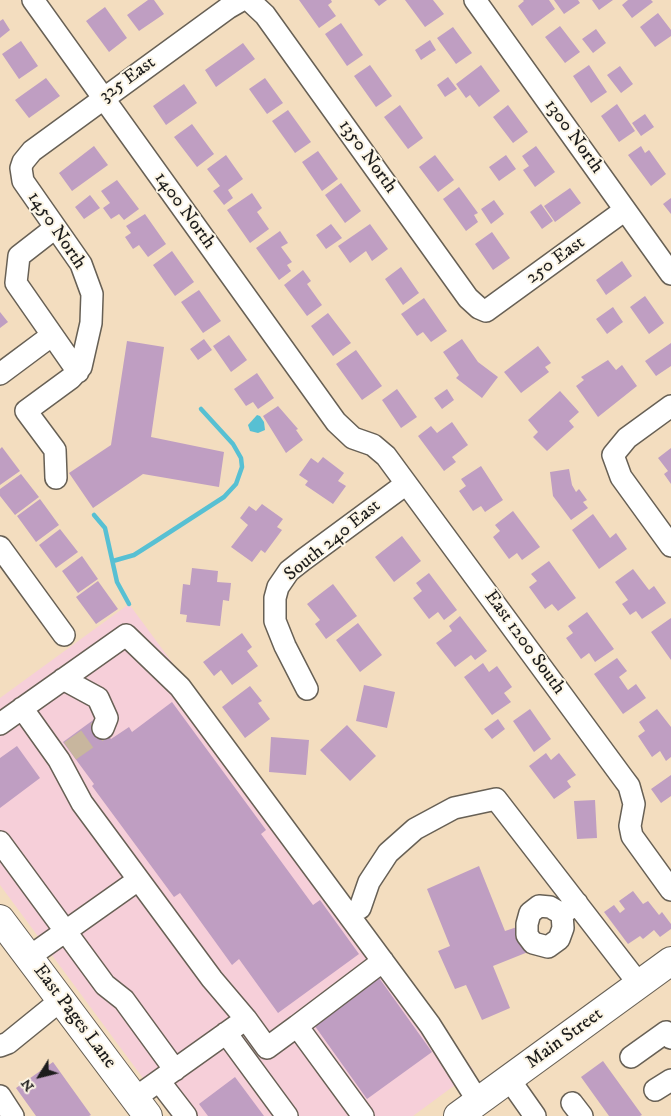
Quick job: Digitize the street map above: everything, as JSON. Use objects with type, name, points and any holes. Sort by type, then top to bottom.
[{"type":"main road","name":"East Pages Lane","points":[[0,919],[141,1107]]},
{"type":"main road","name":"Main Street","points":[[468,1109],[671,961]]},
{"type":"street","name":"1400 North","points":[[33,0],[336,422]]},
{"type":"street","name":"325 East","points":[[21,168],[32,151],[228,8],[242,0]]},
{"type":"street","name":"1350 North","points":[[249,0],[265,15],[468,298],[486,311]]},
{"type":"street","name":"1300 North","points":[[475,0],[671,274]]},
{"type":"street","name":"1450 North","points":[[21,168],[26,187],[81,264],[92,294],[92,323],[83,362],[78,372]]},
{"type":"street","name":"250 East","points":[[486,311],[626,210]]},
{"type":"street","points":[[55,228],[19,256],[16,277],[19,290],[78,372],[26,411],[55,450],[56,478]]},
{"type":"street","points":[[0,374],[51,336]]},
{"type":"street","points":[[671,406],[627,438],[613,455],[621,477],[671,546]]},
{"type":"street","name":"East 1200 South","points":[[336,422],[353,438],[367,442],[380,450],[629,786],[634,804],[630,826],[632,836],[671,890]]},
{"type":"street","name":"South 240 East","points":[[307,689],[285,646],[275,621],[275,598],[278,587],[289,571],[406,484]]},
{"type":"street","points":[[2,555],[64,635]]},
{"type":"street","points":[[0,724],[126,635],[180,687],[430,1026],[468,1109]]},
{"type":"street","points":[[63,679],[98,698],[107,718],[102,728]]},
{"type":"street","points":[[22,708],[65,756],[82,803],[212,980],[246,1019],[267,1048],[383,961]]},
{"type":"street","points":[[360,908],[369,882],[388,853],[415,829],[454,808],[496,799],[570,908],[639,984]]},
{"type":"street","points":[[0,842],[106,985],[124,1000],[167,1075],[184,1115]]},
{"type":"street","points":[[29,958],[138,880]]},
{"type":"street","points":[[0,1046],[8,1043],[61,1000]]},
{"type":"street","points":[[141,1107],[167,1075],[246,1019]]},
{"type":"street","points":[[297,1026],[363,1116]]},
{"type":"street","points":[[631,1057],[666,1032],[671,1038]]},
{"type":"street","points":[[226,1034],[287,1116]]},
{"type":"street","points":[[509,1079],[535,1116]]},
{"type":"street","points":[[0,1096],[13,1116]]},
{"type":"shaded area","points":[[129,604],[474,1071],[413,1116],[171,1116],[0,885],[0,698]]},
{"type":"water","points":[[257,415],[264,422],[265,430],[258,433],[250,431],[248,425]]},
{"type":"building","points":[[148,0],[154,0],[164,14],[139,31],[127,15]]},
{"type":"building","points":[[299,0],[331,0],[332,2],[328,5],[336,16],[319,28]]},
{"type":"building","points":[[374,0],[387,0],[379,6]]},
{"type":"building","points":[[405,0],[433,0],[444,14],[425,27]]},
{"type":"building","points":[[523,0],[549,0],[555,9],[532,26],[518,6]]},
{"type":"building","points":[[554,0],[578,0],[580,3],[564,14]]},
{"type":"building","points":[[592,0],[613,0],[599,10]]},
{"type":"building","points":[[628,0],[651,0],[653,2],[632,18],[622,5]]},
{"type":"building","points":[[105,7],[127,38],[109,52],[86,21]]},
{"type":"building","points":[[658,13],[671,30],[671,36],[655,47],[640,27]]},
{"type":"building","points":[[3,19],[10,30],[0,38],[0,21]]},
{"type":"building","points":[[341,23],[363,55],[347,66],[325,34]]},
{"type":"building","points":[[560,26],[580,52],[565,63],[545,37]]},
{"type":"building","points":[[453,27],[472,53],[456,64],[437,38]]},
{"type":"building","points":[[596,29],[606,43],[593,53],[582,39]]},
{"type":"building","points":[[430,40],[436,50],[421,60],[415,50]]},
{"type":"building","points":[[21,41],[38,66],[19,79],[2,54]]},
{"type":"building","points":[[243,43],[255,59],[216,87],[205,70]]},
{"type":"building","points":[[370,65],[392,96],[376,107],[354,76]]},
{"type":"building","points":[[481,65],[500,91],[479,107],[470,95],[466,98],[456,84]]},
{"type":"building","points":[[589,65],[607,92],[591,103],[573,76]]},
{"type":"building","points":[[620,66],[633,84],[621,93],[607,75]]},
{"type":"building","points":[[448,77],[457,89],[445,97],[437,85]]},
{"type":"building","points":[[46,78],[60,96],[29,118],[15,100]]},
{"type":"building","points":[[265,78],[283,103],[267,114],[249,89]]},
{"type":"building","points":[[184,84],[197,103],[166,125],[153,106]]},
{"type":"building","points":[[617,104],[635,131],[619,142],[601,116]]},
{"type":"building","points":[[400,105],[423,138],[408,149],[384,117]]},
{"type":"building","points":[[508,105],[528,132],[513,143],[493,117]]},
{"type":"building","points":[[288,110],[311,142],[295,153],[272,121]]},
{"type":"building","points":[[645,114],[654,127],[641,136],[632,123]]},
{"type":"building","points":[[192,124],[214,154],[197,167],[174,137]]},
{"type":"building","points":[[94,146],[108,165],[72,191],[59,173]]},
{"type":"building","points":[[536,146],[555,172],[535,187],[523,170],[529,166],[522,156]]},
{"type":"building","points":[[641,146],[645,153],[649,150],[666,174],[651,186],[628,155]]},
{"type":"building","points":[[318,151],[338,179],[322,191],[302,162]]},
{"type":"building","points":[[226,155],[243,179],[228,190],[233,198],[224,205],[213,191],[220,186],[207,169]]},
{"type":"building","points":[[435,155],[454,180],[438,192],[419,167]]},
{"type":"building","points":[[506,155],[516,169],[499,181],[489,167]]},
{"type":"building","points":[[117,180],[139,209],[124,220],[119,214],[111,219],[103,208],[110,203],[101,191]]},
{"type":"building","points":[[341,183],[361,211],[345,223],[325,195]]},
{"type":"building","points":[[459,187],[478,213],[474,215],[478,222],[466,231],[443,199]]},
{"type":"building","points":[[570,188],[581,203],[555,222],[544,206]]},
{"type":"building","points":[[252,193],[262,208],[257,212],[269,229],[250,243],[227,210]]},
{"type":"building","points":[[90,195],[100,208],[84,219],[75,207]]},
{"type":"building","points":[[671,198],[671,214],[663,204]]},
{"type":"building","points":[[494,200],[504,214],[491,224],[481,209]]},
{"type":"building","points":[[541,204],[553,221],[542,229],[530,212]]},
{"type":"building","points":[[145,214],[166,244],[148,257],[139,245],[133,249],[125,237],[131,233],[126,226]]},
{"type":"building","points":[[331,224],[342,238],[326,249],[316,235]]},
{"type":"building","points":[[370,224],[388,249],[372,261],[366,251],[350,263],[338,246]]},
{"type":"building","points":[[280,231],[288,243],[281,247],[292,262],[287,265],[291,271],[279,280],[256,248]]},
{"type":"building","points":[[492,232],[510,258],[493,270],[475,244]]},
{"type":"building","points":[[172,251],[194,282],[175,296],[153,265]]},
{"type":"building","points":[[622,261],[632,276],[606,295],[596,280]]},
{"type":"building","points":[[401,267],[419,293],[403,305],[385,279]]},
{"type":"building","points":[[303,270],[311,281],[307,284],[322,305],[307,316],[284,285]]},
{"type":"building","points":[[199,290],[221,321],[203,333],[181,302]]},
{"type":"building","points":[[645,296],[664,323],[649,334],[630,307]]},
{"type":"building","points":[[424,298],[447,331],[431,342],[423,332],[417,336],[401,314]]},
{"type":"building","points":[[613,307],[623,322],[607,334],[596,319]]},
{"type":"building","points":[[0,312],[8,322],[0,328]]},
{"type":"building","points":[[328,313],[351,343],[333,356],[311,326]]},
{"type":"building","points":[[229,335],[247,360],[231,372],[213,346]]},
{"type":"building","points":[[204,339],[212,350],[198,360],[190,349]]},
{"type":"building","points":[[462,339],[478,362],[498,377],[482,398],[456,378],[459,375],[443,352]]},
{"type":"building","points":[[127,341],[164,347],[151,437],[224,452],[219,487],[143,474],[93,508],[69,473],[111,445]]},
{"type":"building","points":[[671,343],[671,366],[656,376],[645,361]]},
{"type":"building","points":[[538,346],[551,363],[545,367],[549,372],[521,393],[504,372]]},
{"type":"building","points":[[356,350],[382,386],[362,400],[336,364]]},
{"type":"building","points":[[608,360],[616,370],[622,365],[637,386],[598,417],[576,386],[584,380],[581,377]]},
{"type":"building","points":[[257,373],[274,398],[258,409],[253,402],[246,406],[234,389]]},
{"type":"building","points":[[397,389],[417,417],[401,428],[382,400]]},
{"type":"building","points":[[447,389],[454,400],[442,409],[434,398]]},
{"type":"building","points":[[560,391],[579,412],[569,421],[574,427],[547,451],[533,437],[538,432],[528,420]]},
{"type":"building","points":[[278,406],[298,429],[296,430],[303,440],[286,453],[263,416]]},
{"type":"building","points":[[452,422],[468,445],[452,457],[456,462],[444,471],[418,436],[431,426],[437,433]]},
{"type":"building","points":[[2,447],[20,471],[0,485],[0,449]]},
{"type":"building","points":[[671,448],[671,484],[664,474],[668,471],[658,458]]},
{"type":"building","points":[[323,457],[344,473],[338,481],[346,486],[333,504],[305,485],[308,481],[299,475],[311,458],[318,463]]},
{"type":"building","points":[[481,466],[503,500],[485,512],[481,506],[473,511],[459,491],[466,486],[461,479]]},
{"type":"building","points":[[569,469],[572,485],[576,492],[579,489],[587,500],[583,502],[588,508],[571,520],[553,496],[550,472]]},
{"type":"building","points":[[21,474],[39,497],[15,515],[0,496],[0,489]]},
{"type":"building","points":[[40,499],[59,525],[36,542],[17,516]]},
{"type":"building","points":[[262,504],[283,519],[277,527],[282,530],[265,553],[261,550],[252,562],[231,547],[248,525],[240,518],[249,506],[256,511]]},
{"type":"building","points":[[513,511],[540,547],[522,560],[517,553],[509,559],[493,537],[500,531],[495,525]]},
{"type":"building","points":[[593,514],[610,538],[616,533],[627,549],[599,569],[572,530]]},
{"type":"building","points":[[60,529],[78,552],[56,568],[39,545]]},
{"type":"building","points":[[402,536],[421,561],[394,582],[375,557]]},
{"type":"building","points":[[82,556],[98,579],[78,593],[62,571]]},
{"type":"building","points":[[549,561],[576,598],[558,611],[552,604],[545,609],[529,587],[537,581],[531,574]]},
{"type":"building","points":[[192,568],[218,571],[217,582],[231,583],[229,601],[223,600],[220,626],[186,622],[187,615],[180,614],[183,584],[190,585]]},
{"type":"building","points":[[633,569],[649,590],[654,586],[666,603],[642,619],[636,611],[630,615],[622,604],[628,600],[615,582]]},
{"type":"building","points":[[429,573],[457,610],[444,620],[438,612],[429,619],[413,598],[422,591],[416,583]]},
{"type":"building","points":[[98,581],[118,609],[96,624],[76,597]]},
{"type":"building","points":[[333,584],[357,616],[326,639],[315,624],[320,620],[307,604]]},
{"type":"building","points":[[587,612],[614,649],[595,662],[589,653],[581,659],[566,638],[573,633],[568,626]]},
{"type":"building","points":[[460,616],[487,651],[475,660],[471,655],[455,667],[436,643],[452,631],[449,626]]},
{"type":"building","points":[[671,618],[671,660],[651,632]]},
{"type":"building","points":[[358,623],[382,655],[360,672],[336,640]]},
{"type":"building","points":[[242,633],[252,647],[247,651],[258,666],[232,685],[221,670],[214,676],[203,662]]},
{"type":"building","points":[[617,658],[627,671],[619,677],[628,690],[636,684],[646,698],[623,714],[594,674]]},
{"type":"building","points":[[483,663],[489,672],[497,666],[512,687],[504,693],[511,702],[492,715],[464,677]]},
{"type":"building","points":[[364,685],[395,692],[387,728],[356,721]]},
{"type":"building","points":[[250,686],[262,701],[258,703],[270,719],[245,738],[222,707]]},
{"type":"building","points":[[172,702],[266,830],[261,834],[313,905],[320,900],[359,954],[278,1013],[239,959],[232,965],[180,893],[174,897],[92,786],[94,784],[63,742],[96,718],[111,739],[129,727],[132,732]]},
{"type":"building","points":[[530,709],[551,739],[534,752],[513,721]]},
{"type":"building","points":[[657,709],[671,727],[671,757],[666,761],[660,751],[652,757],[638,736],[645,731],[639,722]]},
{"type":"building","points":[[498,719],[505,729],[492,739],[484,729]]},
{"type":"building","points":[[347,725],[376,756],[350,781],[320,750]]},
{"type":"building","points":[[271,737],[309,740],[306,775],[269,772]]},
{"type":"building","points":[[17,746],[40,778],[0,808],[0,758]]},
{"type":"building","points":[[546,753],[551,760],[559,753],[576,775],[567,781],[571,787],[554,799],[529,766]]},
{"type":"building","points":[[671,775],[671,796],[661,803],[651,789]]},
{"type":"building","points":[[595,800],[597,838],[577,839],[574,801]]},
{"type":"building","points":[[479,866],[505,931],[517,927],[528,952],[493,966],[510,1008],[482,1020],[466,985],[455,989],[438,951],[450,946],[427,889]]},
{"type":"building","points":[[633,891],[643,904],[648,901],[659,915],[662,912],[671,924],[671,929],[660,937],[654,930],[643,939],[640,936],[628,944],[604,912],[614,905],[620,913],[625,909],[619,901]]},
{"type":"building","points":[[377,975],[432,1052],[367,1099],[312,1022]]},
{"type":"building","points":[[603,1061],[642,1115],[609,1116],[581,1077]]},
{"type":"building","points":[[53,1062],[91,1115],[36,1116],[16,1088]]},
{"type":"building","points":[[235,1077],[264,1116],[208,1116],[199,1104]]},
{"type":"waterway","points":[[113,561],[134,555],[224,497],[236,484],[242,467],[241,458],[233,444],[201,409]]},
{"type":"waterway","points":[[94,515],[105,528],[117,582],[129,604]]},
{"type":"tunnel","points":[[70,751],[103,728]]}]
